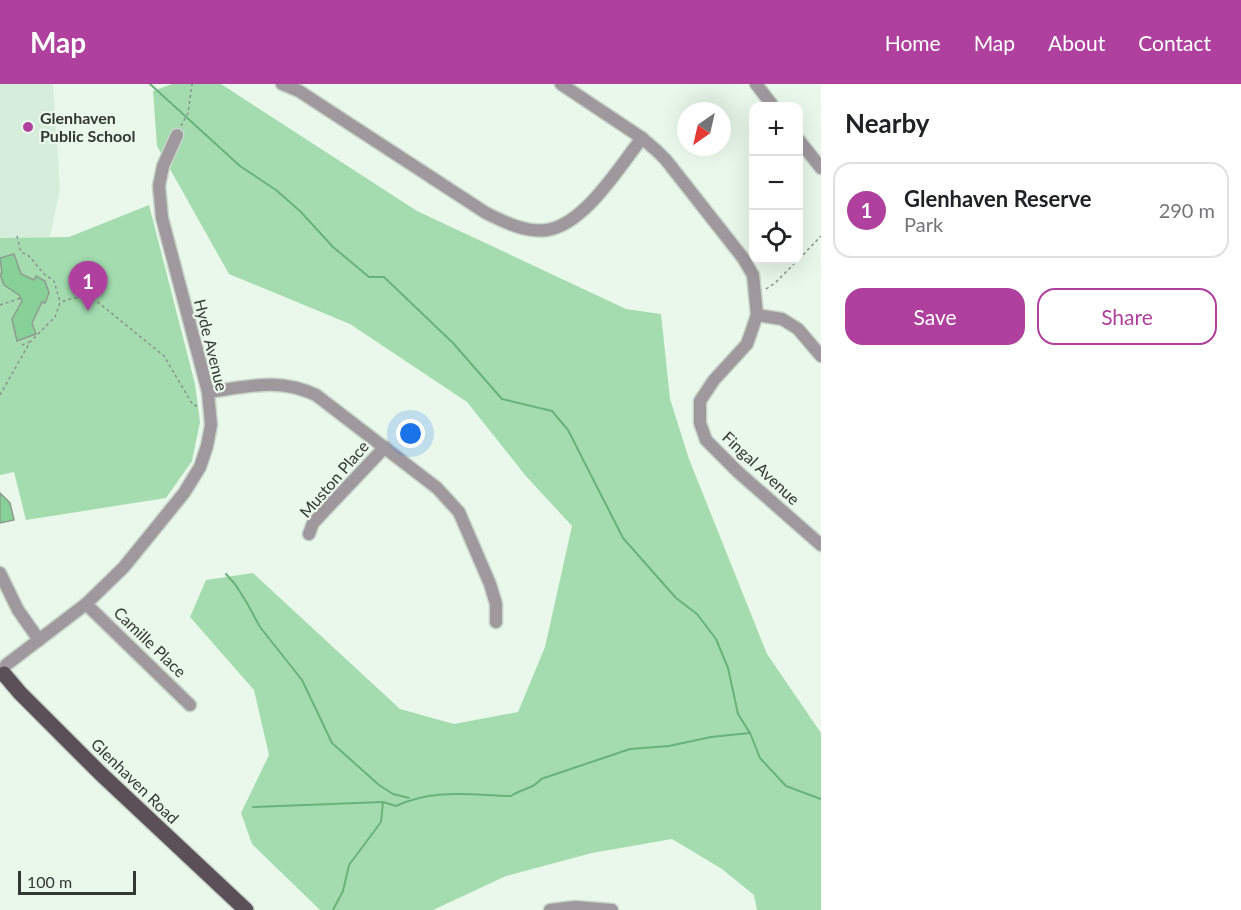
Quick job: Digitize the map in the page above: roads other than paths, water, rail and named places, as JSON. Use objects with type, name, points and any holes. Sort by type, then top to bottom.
[{"type":"main road","name":"Glenhaven Road","points":[[3,669],[20,693],[84,757],[246,910]]},
{"type":"street","points":[[282,84],[299,91],[486,213],[516,227],[547,230],[568,222],[594,200],[642,138]]},
{"type":"street","points":[[561,84],[642,138],[666,160],[743,258],[753,275],[757,315],[782,319],[798,329],[821,356]]},
{"type":"street","points":[[756,84],[770,102]]},
{"type":"street","name":"Hyde Avenue","points":[[3,669],[86,604],[124,567],[184,493],[200,467],[207,446],[210,425],[208,392],[162,218],[159,186],[163,166],[179,130]]},
{"type":"street","points":[[803,145],[821,168]]},
{"type":"street","name":"Fingal Avenue","points":[[757,315],[747,344],[714,380],[700,401],[700,423],[706,440],[738,472],[821,545]]},
{"type":"street","points":[[208,392],[277,383],[301,388],[316,395],[437,488],[459,512],[490,584],[496,604],[496,622]]},
{"type":"street","name":"Muston Place","points":[[309,534],[313,523],[384,447]]},
{"type":"street","points":[[0,573],[18,610],[39,640]]},
{"type":"street","name":"Camille Place","points":[[86,604],[190,705]]},
{"type":"street","points":[[550,910],[575,907],[612,910]]},
{"type":"waterway","points":[[150,84],[240,166],[276,190],[301,212],[333,247],[369,277],[384,277],[453,343],[502,399],[552,411],[568,430],[623,538],[676,598],[697,614],[716,639],[728,668],[738,714],[750,733],[760,758],[786,786],[821,799]]},
{"type":"waterway","points":[[226,574],[235,584],[260,627],[302,680],[332,743],[379,785],[393,794],[409,798]]},
{"type":"waterway","points":[[253,807],[383,802],[396,806],[410,800],[438,795],[511,796],[535,785],[541,779],[630,749],[669,746],[711,737],[750,733]]},
{"type":"waterway","points":[[333,910],[343,891],[349,865],[381,822],[383,802]]},
{"type":"place","name":"Glenhaven Public School","points":[[28,127]]},
{"type":"place","name":"Glenhaven Reserve","points":[[88,311]]}]
